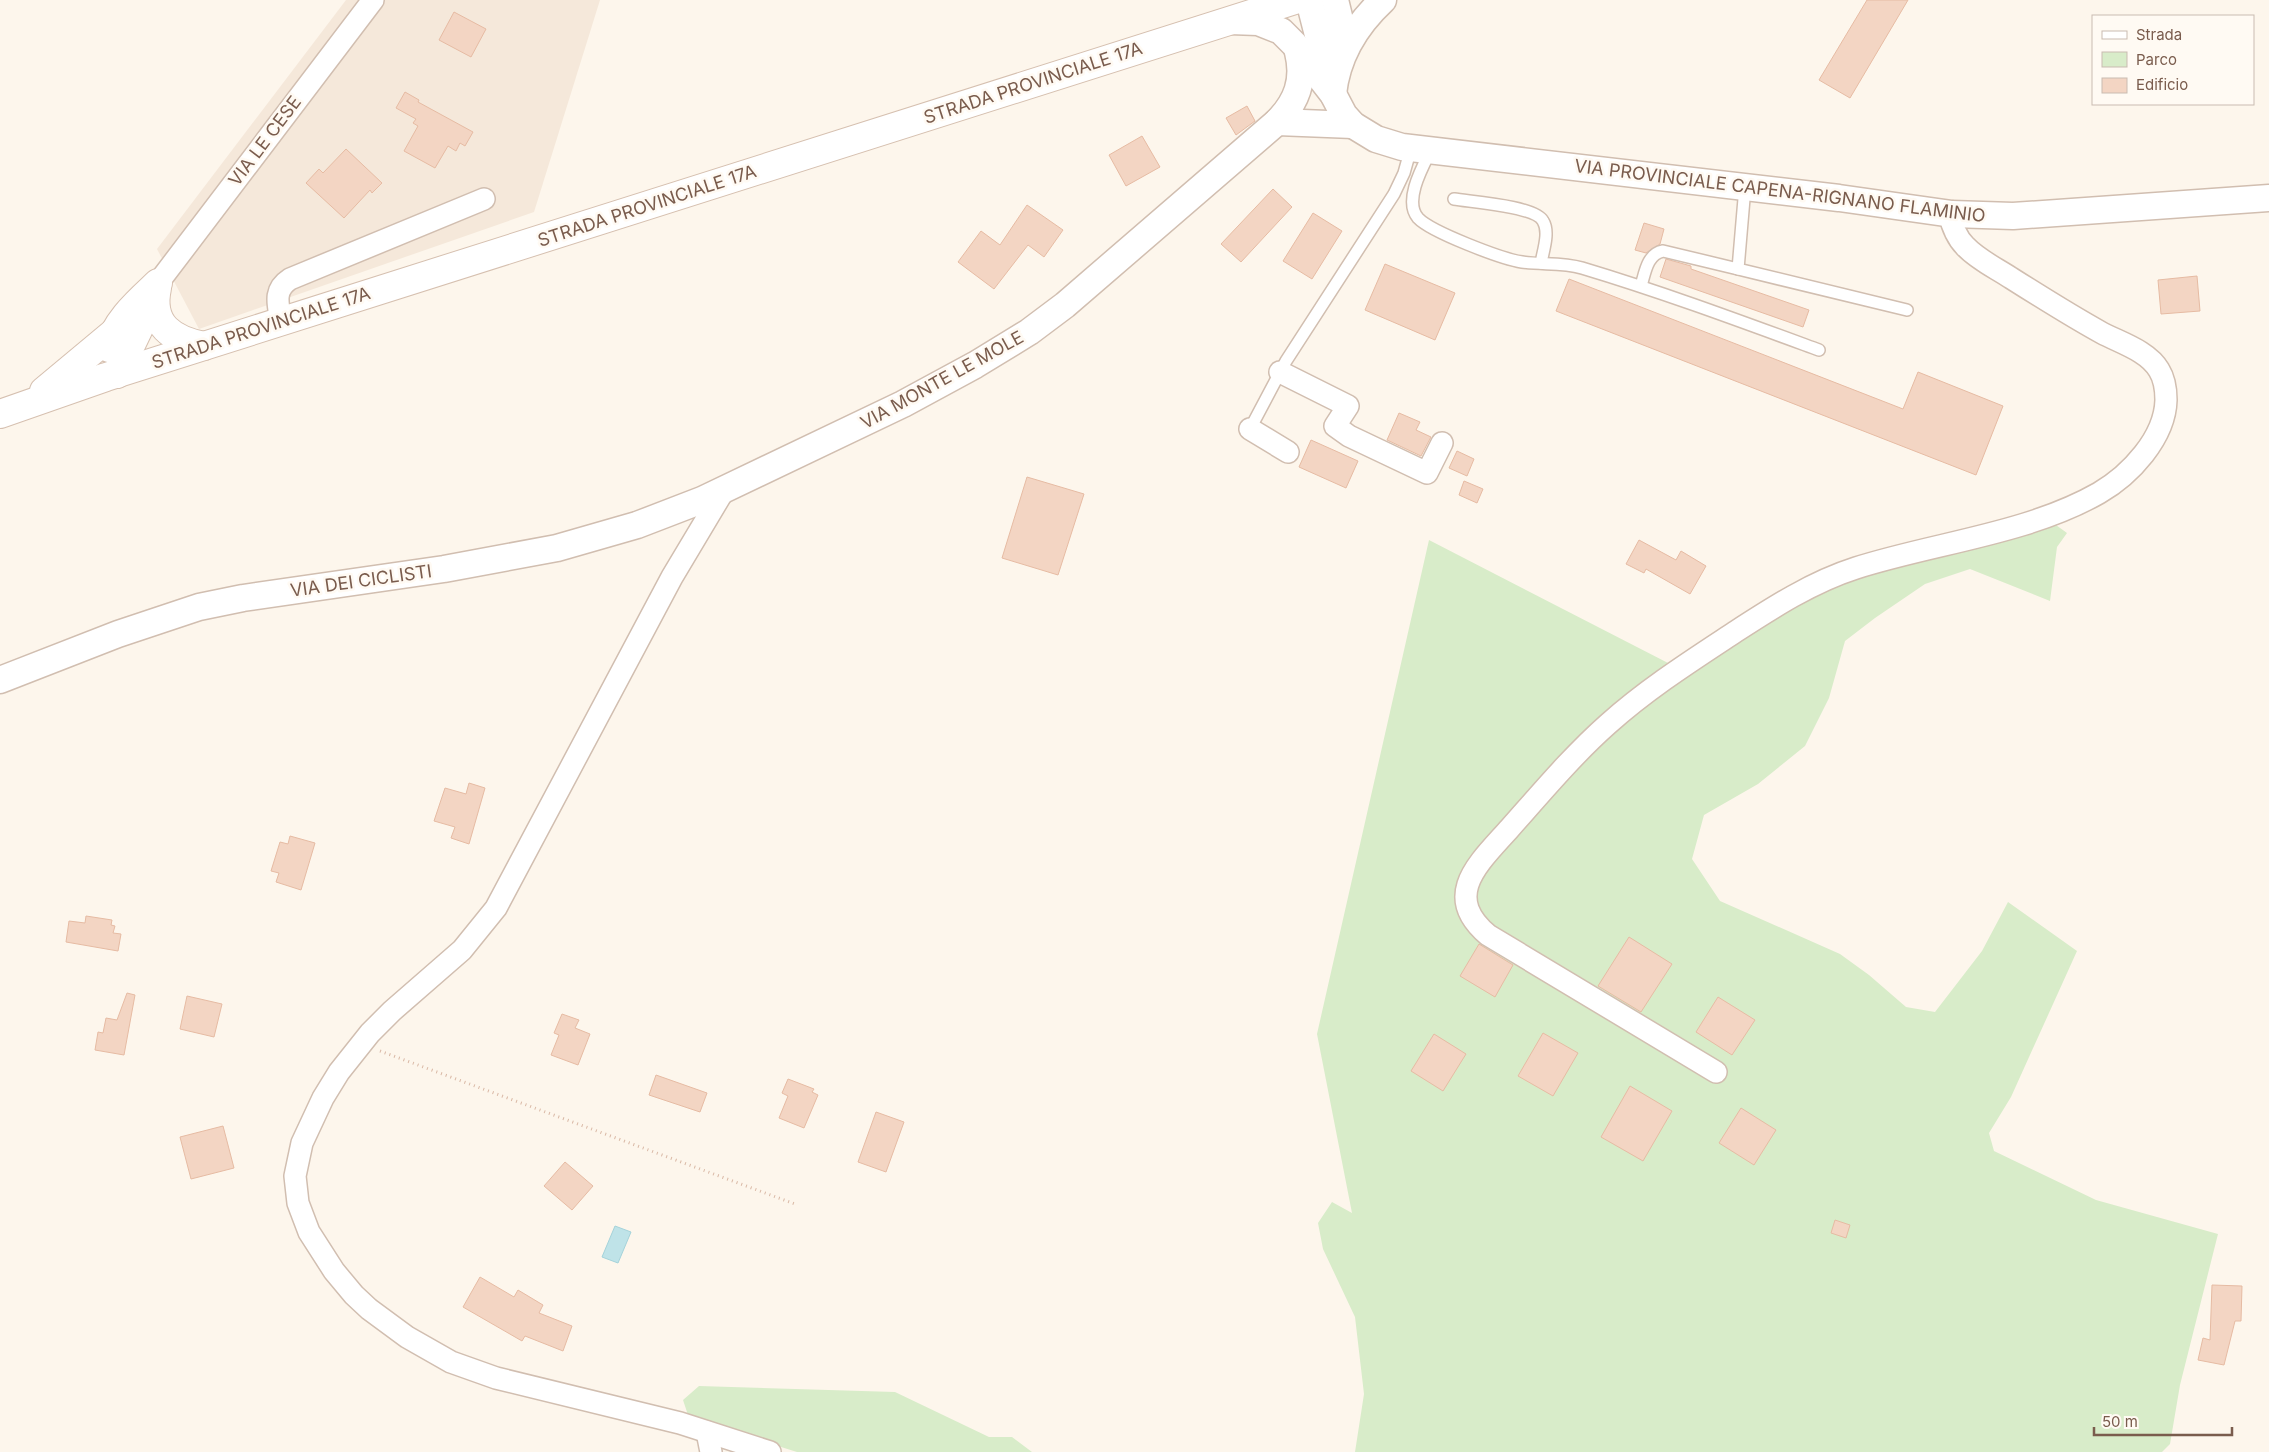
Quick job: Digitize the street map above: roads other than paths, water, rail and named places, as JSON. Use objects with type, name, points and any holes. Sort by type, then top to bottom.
[{"type":"main road","name":"STRADA PROVINCIALE 17A","points":[[0,414],[115,374],[1296,0]]},
{"type":"main road","points":[[27,404],[116,331],[136,304],[158,283]]},
{"type":"main road","points":[[158,283],[156,293],[157,309],[164,326],[179,340],[204,346]]},
{"type":"main road","points":[[115,374],[141,326],[158,283]]},
{"type":"main road","points":[[115,374],[108,359],[108,352],[116,331]]},
{"type":"street","name":"VIA LE CESE","points":[[158,283],[372,0]]},
{"type":"street","points":[[1309,0],[1332,94]]},
{"type":"street","points":[[1335,0],[1346,46]]},
{"type":"street","points":[[1332,94],[1335,74],[1346,46],[1364,20],[1383,0]]},
{"type":"street","name":"VIA PROVINCIALE CAPENA-RIGNANO FLAMINIO","points":[[1230,21],[1258,22],[1274,27],[1288,38],[1332,94],[1353,125],[1376,139],[1390,144],[1949,213],[2013,216],[2269,198]]},
{"type":"street","name":"VIA MONTE LE MOLE","points":[[724,490],[903,404],[975,365],[1029,332],[1065,305],[1277,122],[1289,109],[1298,89],[1301,64],[1298,52]]},
{"type":"street","points":[[1277,122],[1353,125]]},
{"type":"street","points":[[282,321],[277,297],[280,286],[290,279],[484,199]]},
{"type":"street","points":[[1716,1072],[1488,935],[1469,914],[1465,902],[1466,888],[1476,868],[1501,838],[1569,762],[1608,724],[1662,681],[1750,622],[1803,591],[1845,572],[2008,528],[2079,503],[2113,483],[2130,468],[2148,446],[2160,425],[2166,403],[2165,386],[2159,370],[2134,349],[2076,318],[1980,258],[1960,240],[1952,227],[1949,213]]},
{"type":"street","points":[[1280,372],[1348,406],[1335,426],[1349,436],[1427,473],[1442,443]]},
{"type":"street","points":[[1250,429],[1288,452]]},
{"type":"street","points":[[724,490],[684,555],[496,908],[462,950],[392,1011],[360,1044],[339,1072],[315,1111],[302,1143],[295,1176],[298,1203],[309,1232],[334,1271],[369,1309],[407,1337],[430,1351],[474,1372],[680,1423],[709,1442],[770,1452]]},
{"type":"street","name":"VIA DEI CICLISTI","points":[[0,680],[118,634],[199,607],[243,598],[444,569],[557,548],[637,525],[724,490]]},
{"type":"lane","points":[[1421,149],[1413,197],[1416,216],[1432,228],[1499,256],[1521,262],[1571,265],[1641,286],[1819,350]]},
{"type":"lane","points":[[1250,429],[1280,372],[1394,194],[1404,173],[1421,149]]},
{"type":"lane","points":[[1738,269],[1745,187]]},
{"type":"lane","points":[[1454,199],[1524,210],[1539,216],[1544,222],[1546,230],[1542,263]]},
{"type":"lane","points":[[1641,286],[1650,259],[1655,253],[1663,251],[1906,310]]},
{"type":"water","points":[[615,1226],[631,1232],[618,1263],[602,1257]]}]
